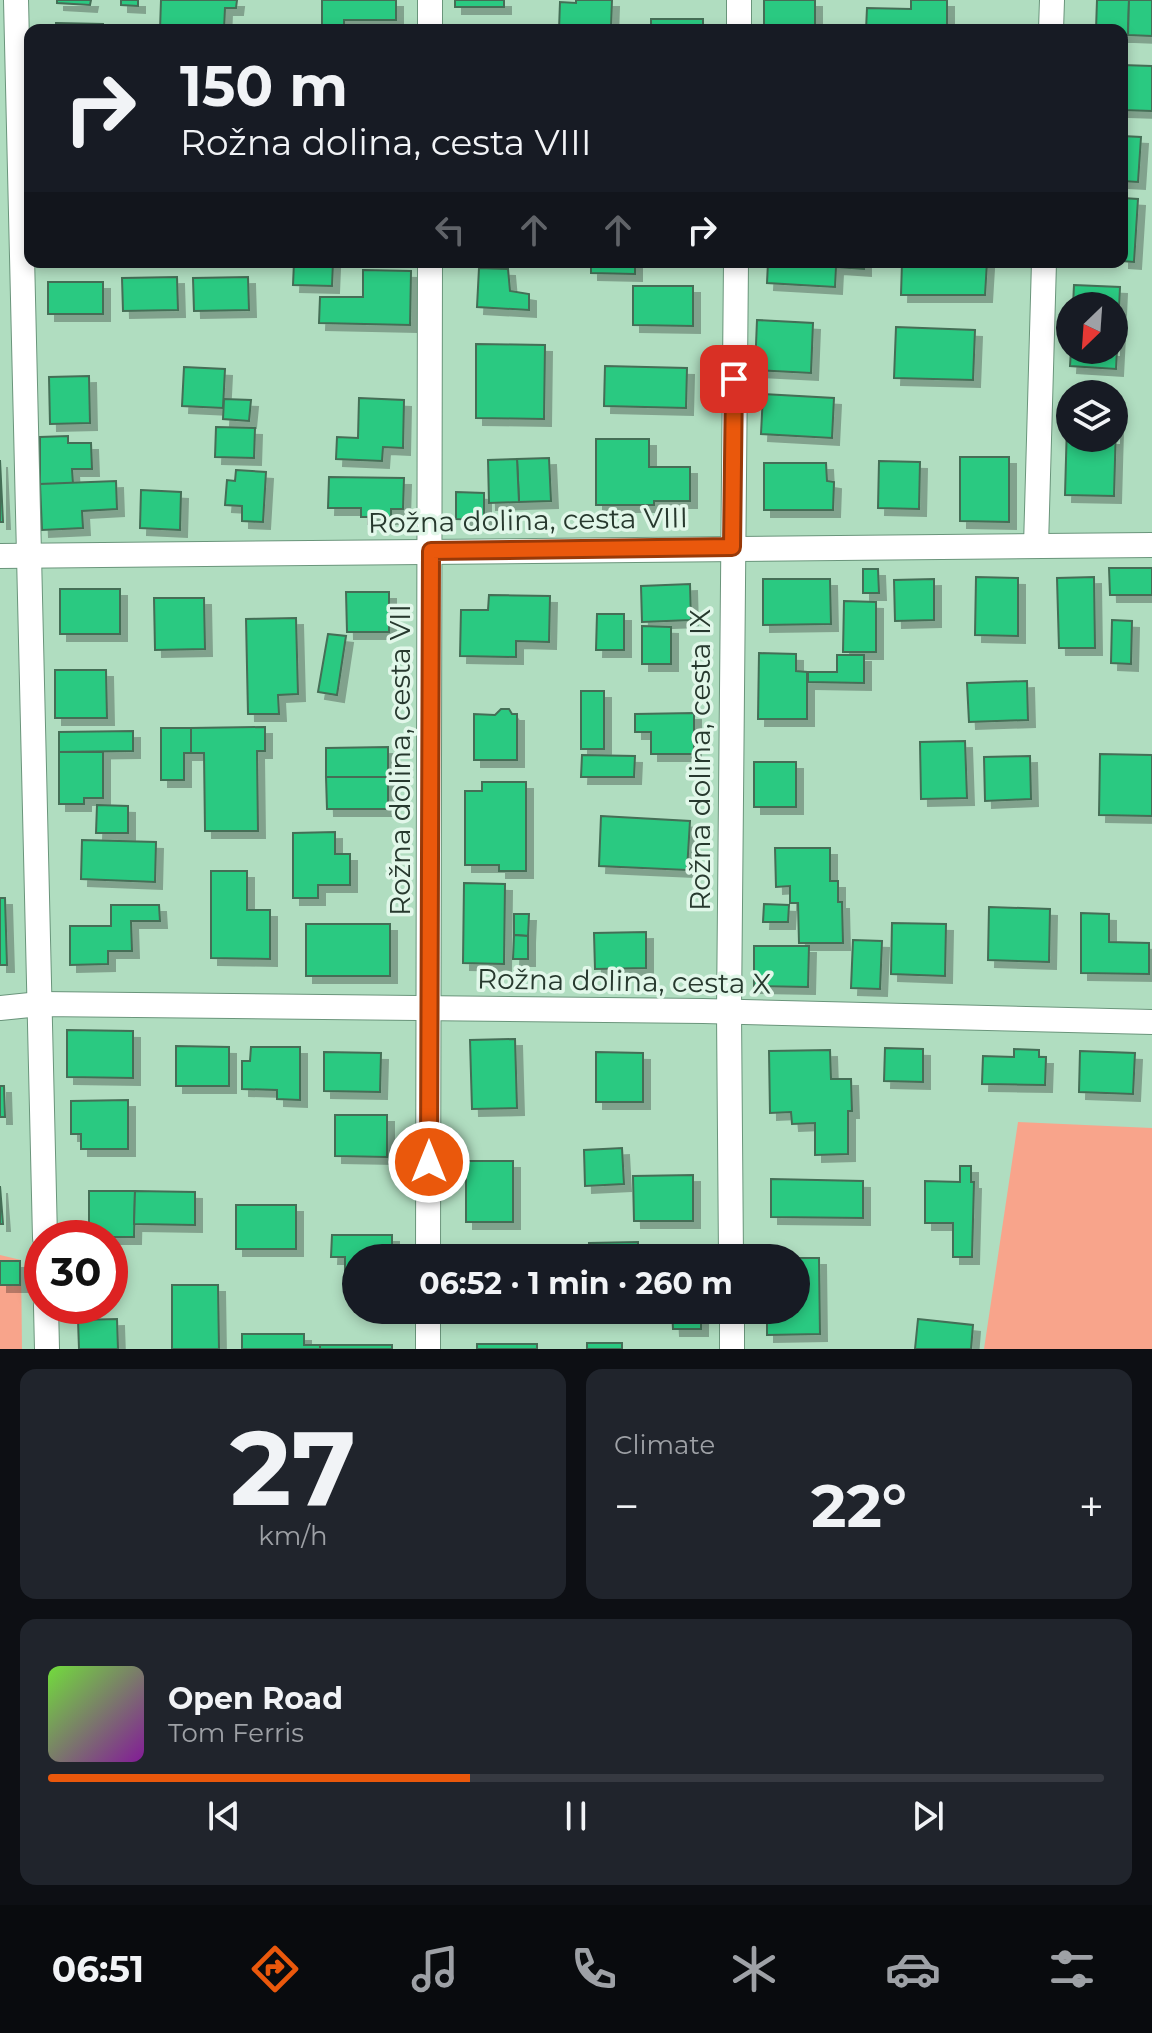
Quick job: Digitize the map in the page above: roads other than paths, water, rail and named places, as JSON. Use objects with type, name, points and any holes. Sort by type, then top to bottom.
[{"type":"street","points":[[16,0],[45,1220]]},
{"type":"street","points":[[430,0],[430,24]]},
{"type":"street","points":[[739,0],[739,24]]},
{"type":"street","points":[[1051,24],[1052,0]]},
{"type":"street","name":"Rožna dolina, cesta VII","points":[[428,1244],[430,268]]},
{"type":"street","name":"Rožna dolina, cesta IX","points":[[731,1244],[729,1012],[736,268]]},
{"type":"street","points":[[1036,546],[1044,268]]},
{"type":"street","name":"Rožna dolina, cesta VIII","points":[[0,556],[1152,545]]},
{"type":"street","name":"Rožna dolina, cesta X","points":[[0,1008],[40,1004],[430,1008],[1152,1022]]},
{"type":"street","points":[[46,1324],[47,1349]]},
{"type":"street","points":[[428,1324],[428,1349]]},
{"type":"street","points":[[732,1324],[732,1349]]}]
